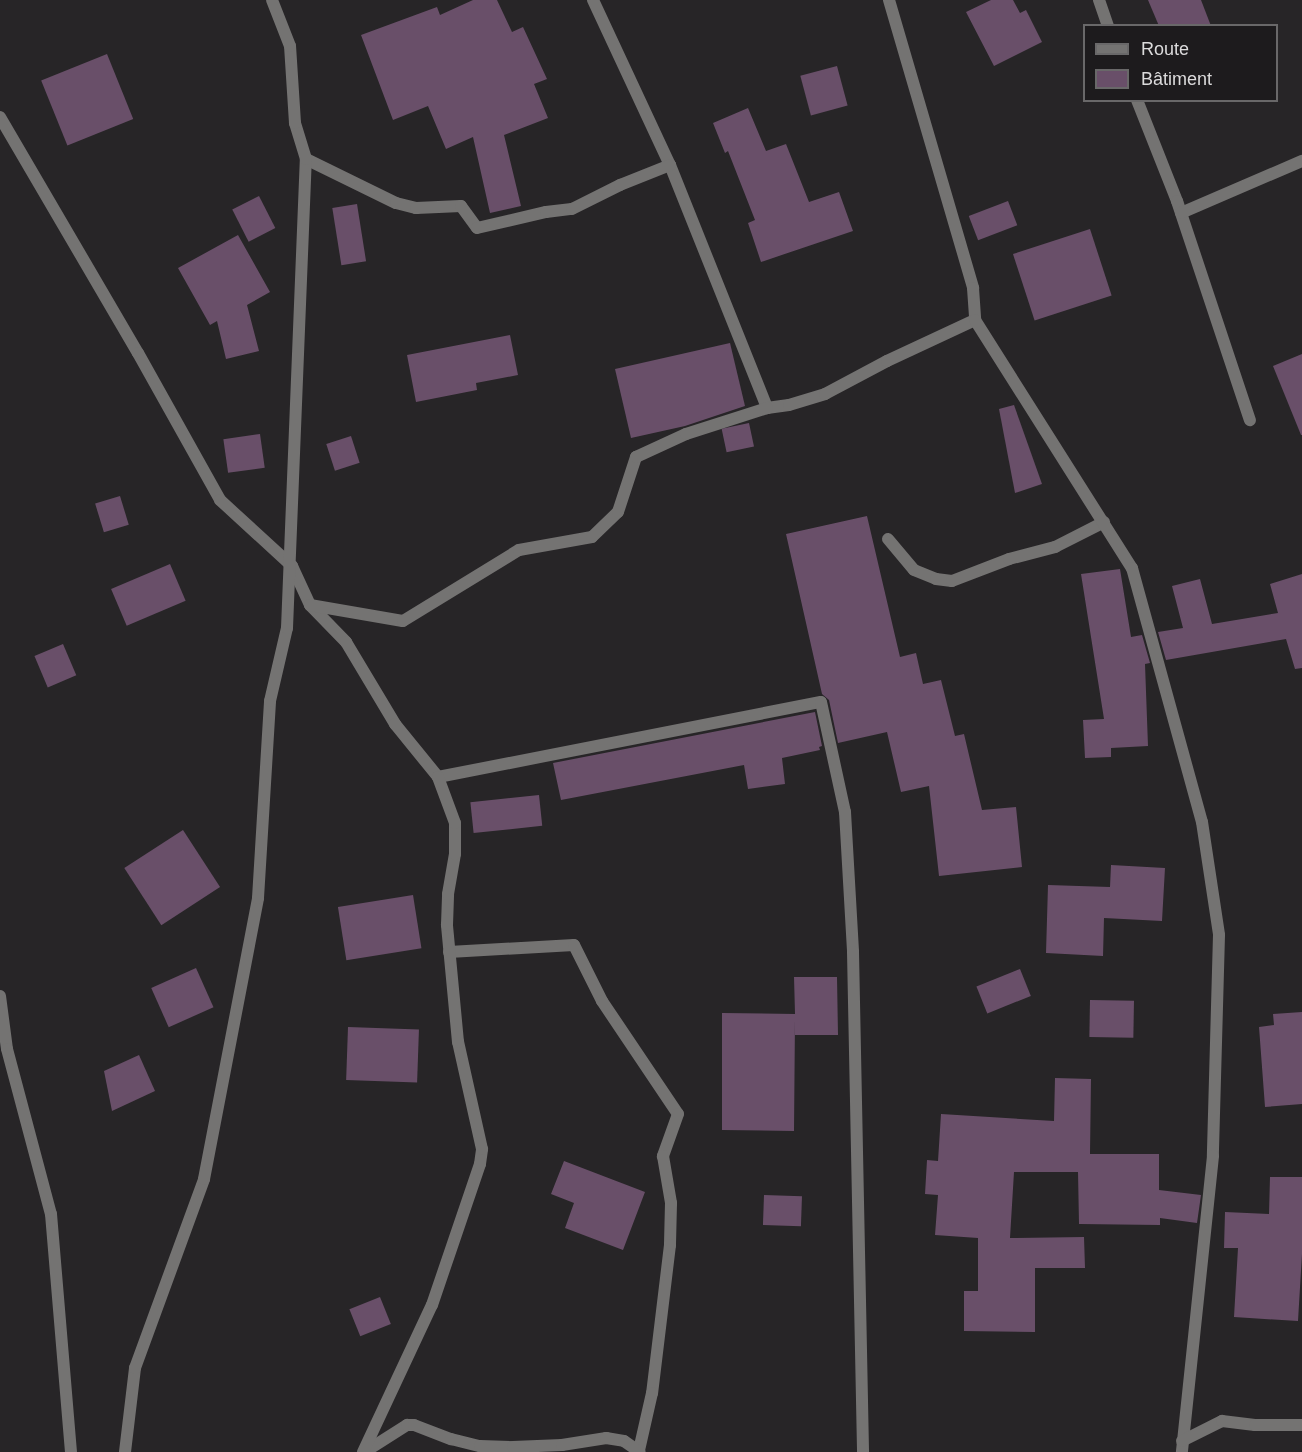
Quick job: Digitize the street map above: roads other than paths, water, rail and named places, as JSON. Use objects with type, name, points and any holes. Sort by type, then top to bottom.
[{"type":"street","points":[[125,1452],[135,1368],[204,1179],[258,898],[270,701],[287,628],[292,567],[306,159],[295,123],[290,46],[272,0]]},
{"type":"street","points":[[593,0],[670,165],[767,408]]},
{"type":"street","points":[[889,0],[973,288],[975,320],[1132,568],[1202,822],[1219,935],[1213,1156],[1182,1447]]},
{"type":"street","points":[[1099,0],[1107,24]]},
{"type":"street","points":[[1138,102],[1181,213],[1250,420]]},
{"type":"street","points":[[0,117],[138,353],[220,500],[292,567],[310,606],[346,642],[395,724],[438,777],[455,823],[456,854],[448,894],[447,925],[458,1042],[482,1149],[480,1164],[435,1297],[364,1452]]},
{"type":"street","points":[[306,159],[396,203],[416,208],[461,206],[477,228],[572,209],[620,184],[670,165]]},
{"type":"street","points":[[1181,213],[1302,161]]},
{"type":"street","points":[[310,606],[403,621],[519,550],[592,537],[618,512],[636,457],[686,434],[767,408],[789,405],[825,394],[887,361],[975,320]]},
{"type":"street","points":[[888,539],[914,570],[936,579],[952,581],[1009,559],[1055,547],[1104,522]]},
{"type":"street","points":[[438,777],[821,702],[845,812],[853,952],[863,1452]]},
{"type":"street","points":[[364,1452],[407,1425],[414,1425],[451,1439],[480,1446],[513,1448],[562,1445],[606,1438],[624,1441],[640,1451],[652,1393],[670,1245],[671,1203],[663,1156],[678,1114],[602,1001],[574,945],[449,952]]},
{"type":"street","points":[[0,996],[6,1049],[51,1214],[71,1452]]},
{"type":"street","points":[[1182,1447],[1222,1421],[1302,1425]]}]
